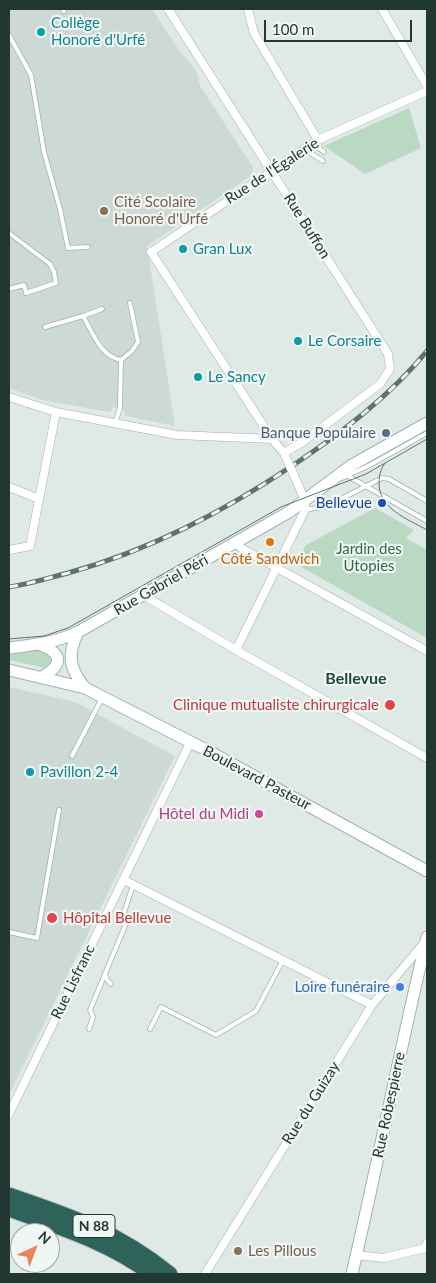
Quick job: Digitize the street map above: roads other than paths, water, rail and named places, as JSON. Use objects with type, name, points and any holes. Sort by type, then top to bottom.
[{"type":"highway","name":"N 88","points":[[9,1195],[102,1229],[140,1252],[170,1274]]},
{"type":"highway","name":"N 88","points":[[9,1209],[97,1241],[146,1272]]},
{"type":"main road","name":"Rue Gabriel Péri","points":[[9,648],[41,645],[63,639],[78,632],[289,512],[305,506],[328,483],[345,474],[378,450],[427,423]]},
{"type":"main road","points":[[78,632],[71,648],[72,665],[76,675],[86,688]]},
{"type":"main road","points":[[41,645],[53,650],[58,660],[56,667],[42,677]]},
{"type":"main road","name":"Boulevard Pasteur","points":[[9,670],[86,688],[427,871]]},
{"type":"main road","name":"Rue Robespierre","points":[[352,1274],[396,1069],[427,938]]},
{"type":"street","name":"Rue Buffon","points":[[168,9],[388,354],[390,369],[380,384],[304,441],[284,453]]},
{"type":"street","points":[[248,9],[254,33],[318,140]]},
{"type":"street","points":[[382,9],[427,86]]},
{"type":"street","name":"Rue de l'Égalerie","points":[[305,506],[284,453],[272,439],[152,252],[318,140],[427,91]]},
{"type":"street","points":[[9,397],[56,412],[177,434],[272,439]]},
{"type":"street","points":[[9,550],[30,546],[56,412]]},
{"type":"street","points":[[9,487],[39,499]]},
{"type":"street","points":[[236,650],[305,506]]},
{"type":"street","points":[[236,542],[238,546],[427,651]]},
{"type":"street","points":[[143,595],[427,758]]},
{"type":"street","name":"Rue Lisfranc","points":[[9,1114],[190,743]]},
{"type":"street","points":[[124,880],[372,1006]]},
{"type":"street","name":"Rue du Guizay","points":[[205,1274],[372,1006],[427,938]]},
{"type":"street","points":[[356,1255],[384,1258],[426,1246]]},
{"type":"lane","points":[[9,35],[31,75],[44,152],[60,209],[68,248],[88,247]]},
{"type":"lane","points":[[318,140],[320,149],[324,152]]},
{"type":"lane","points":[[304,149],[323,161]]},
{"type":"lane","points":[[9,232],[50,264],[56,283],[26,293],[24,285],[9,290]]},
{"type":"lane","points":[[116,423],[120,408],[122,360],[138,342],[130,303]]},
{"type":"lane","points":[[45,327],[102,309]]},
{"type":"lane","points":[[83,316],[103,350],[113,358],[122,360]]},
{"type":"lane","points":[[345,474],[427,433]]},
{"type":"lane","points":[[345,474],[427,521]]},
{"type":"lane","points":[[305,506],[327,506],[376,480],[384,478],[427,501]]},
{"type":"lane","points":[[72,756],[102,696]]},
{"type":"lane","points":[[9,932],[37,938],[59,810]]},
{"type":"lane","points":[[88,1028],[93,1017],[90,1010],[125,926],[122,919],[134,885]]},
{"type":"lane","points":[[150,1029],[161,1008],[216,1035],[256,1011],[283,960]]},
{"type":"lane","points":[[105,973],[107,980],[111,984]]},
{"type":"tram line","points":[[9,639],[44,636],[68,628],[281,507],[366,474],[427,439]]},
{"type":"tram line","points":[[385,463],[380,472],[379,479],[383,499],[403,517],[427,530]]},
{"type":"railway","points":[[9,587],[68,573],[128,553],[184,528],[239,499],[292,466],[364,413],[397,384],[427,351]]},
{"type":"place","name":"Collège Honoré d'Urfé","points":[[41,32]]},
{"type":"place","name":"Cité Scolaire Honoré d'Urfé","points":[[104,211]]},
{"type":"place","name":"Gran Lux","points":[[183,249]]},
{"type":"place","name":"Le Corsaire","points":[[298,341]]},
{"type":"place","name":"Le Sancy","points":[[198,377]]},
{"type":"place","name":"Banque Populaire","points":[[386,433]]},
{"type":"place","name":"Bellevue","points":[[382,503]]},
{"type":"place","name":"Côté Sandwich","points":[[270,542]]},
{"type":"place","name":"Clinique mutualiste chirurgicale","points":[[390,705]]},
{"type":"place","name":"Pavillon 2-4","points":[[30,772]]},
{"type":"place","name":"Hôtel du Midi","points":[[259,814]]},
{"type":"place","name":"Hôpital Bellevue","points":[[52,918]]},
{"type":"place","name":"Loire funéraire","points":[[400,987]]},
{"type":"place","name":"Les Pillous","points":[[238,1251]]},
{"type":"district","name":"Bellevue","points":[[356,679]]},
{"type":"park label","name":"Jardin des Utopies","points":[[369,558]]}]
